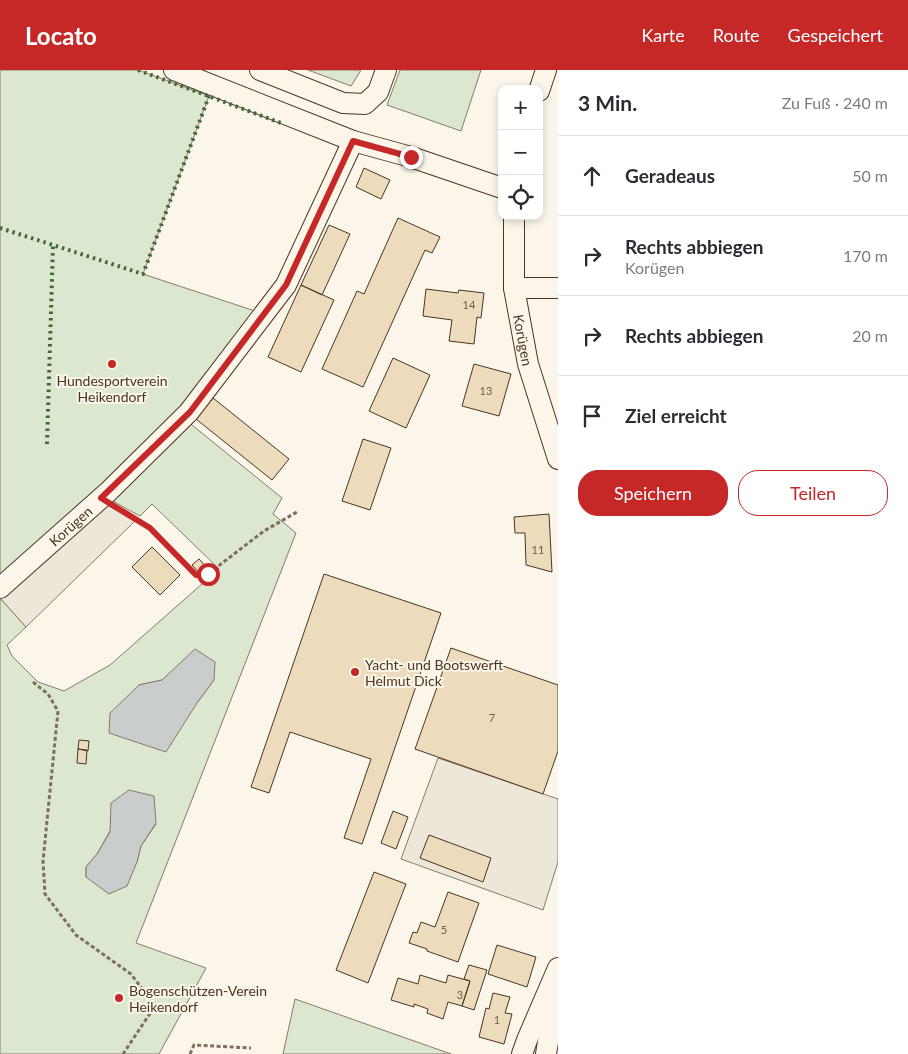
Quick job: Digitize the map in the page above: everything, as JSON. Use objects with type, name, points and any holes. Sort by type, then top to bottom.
[{"type":"street","points":[[174,70],[353,141],[411,157],[498,187]]},
{"type":"street","points":[[260,70],[343,103],[365,104],[378,92],[386,70]]},
{"type":"street","points":[[541,85],[546,70]]},
{"type":"street","name":"Korügen","points":[[0,588],[101,498],[190,412],[286,285],[353,141]]},
{"type":"street","name":"Korügen","points":[[514,220],[514,288],[528,364],[558,459]]},
{"type":"street","points":[[514,288],[558,288]]},
{"type":"street","points":[[522,1054],[558,968]]},
{"type":"street","points":[[546,1054],[558,990]]},
{"type":"path","points":[[101,498],[150,528],[196,575],[208,574],[264,531],[297,512]]},
{"type":"path","points":[[33,682],[48,694],[58,711],[44,861],[45,894],[76,935],[131,974],[155,1006],[122,1054]]},
{"type":"path","points":[[190,1054],[194,1046],[251,1048]]},
{"type":"green space","points":[[0,70],[138,70],[209,96],[143,274],[261,313],[185,414],[0,584]]},
{"type":"green space","points":[[308,70],[361,70],[351,86]]},
{"type":"green space","points":[[400,70],[481,70],[461,131],[387,105]]},
{"type":"green space","points":[[187,421],[282,498],[273,514],[296,533],[136,943],[206,968],[159,1054],[0,1054],[0,598],[26,627],[7,645],[12,656],[38,682],[64,691],[110,665],[219,569],[152,504],[140,516],[107,498]],"holes":[[[162,680],[214,680],[197,703],[139,685]],[[156,824],[141,846],[137,862],[86,877],[86,867],[97,854],[110,831]]]},
{"type":"green space","points":[[295,999],[451,1054],[283,1054]]},
{"type":"shaded area","points":[[102,502],[135,521],[26,627],[0,598],[0,592]]},
{"type":"shaded area","points":[[195,649],[215,662],[214,680],[166,752],[109,733],[110,713],[139,685],[162,680]]},
{"type":"shaded area","points":[[438,758],[558,799],[558,862],[543,910],[401,859]]},
{"type":"shaded area","points":[[129,790],[154,796],[156,823],[141,846],[137,862],[127,886],[109,894],[86,877],[86,867],[97,854],[110,832],[111,803]]},
{"type":"building","points":[[364,168],[390,180],[381,199],[356,187]]},
{"type":"building","points":[[398,218],[440,237],[432,253],[425,250],[363,387],[322,369],[357,291],[364,294]]},
{"type":"building","points":[[329,225],[350,234],[322,295],[301,285]]},
{"type":"building","points":[[301,285],[334,300],[301,372],[268,357]]},
{"type":"building","points":[[426,289],[458,293],[459,290],[484,293],[481,318],[477,317],[474,344],[449,341],[452,320],[423,316]]},
{"type":"building","points":[[393,358],[430,375],[406,428],[369,411]]},
{"type":"building","points":[[474,364],[511,374],[499,416],[462,406]]},
{"type":"building","points":[[213,398],[289,459],[272,480],[196,419]]},
{"type":"building","points":[[363,439],[391,448],[370,510],[342,501]]},
{"type":"building","points":[[549,514],[552,572],[526,565],[525,533],[515,533],[514,517]]},
{"type":"building","points":[[152,547],[180,575],[160,595],[132,567]]},
{"type":"building","points":[[199,559],[207,568],[200,574],[192,565]]},
{"type":"building","name":"Yacht- und Bootswerft Helmut Dick","points":[[324,574],[441,613],[362,844],[344,838],[371,759],[290,732],[269,793],[251,787]]},
{"type":"building","points":[[451,648],[558,685],[558,751],[543,794],[415,749]]},
{"type":"building","points":[[79,740],[89,741],[88,751],[78,749]]},
{"type":"building","points":[[78,749],[87,750],[86,764],[77,763]]},
{"type":"building","points":[[393,811],[408,817],[396,849],[381,843]]},
{"type":"building","points":[[429,835],[491,858],[483,882],[420,858]]},
{"type":"building","points":[[374,872],[406,884],[368,983],[336,970]]},
{"type":"building","points":[[448,892],[479,903],[458,962],[409,943],[413,932],[417,933],[421,922],[435,927]]},
{"type":"building","points":[[497,945],[536,957],[527,987],[488,974]]},
{"type":"building","points":[[469,965],[487,970],[474,1010],[462,1006],[470,981],[464,979]]},
{"type":"building","points":[[420,975],[446,983],[448,975],[470,981],[462,1006],[448,1002],[443,1019],[427,1013],[428,1009],[414,1004],[414,1007],[391,1000],[398,978],[418,984]]},
{"type":"building","points":[[493,993],[510,997],[505,1013],[512,1014],[504,1044],[479,1037],[486,1008],[489,1009]]},
{"type":"hedge","points":[[138,70],[281,123]]},
{"type":"hedge","points":[[0,228],[143,274],[209,96]]},
{"type":"hedge","points":[[47,444],[53,245]]},
{"type":"place","name":"Hundesportverein Heikendorf","points":[[112,364]]},
{"type":"place","name":"Yacht- und Bootswerft Helmut Dick","points":[[355,672]]},
{"type":"place","name":"Bogenschützen-Verein Heikendorf","points":[[119,998]]},
{"type":"route","points":[[208,574],[196,575],[150,528],[101,498],[190,412],[286,285],[353,141],[411,157]]}]
